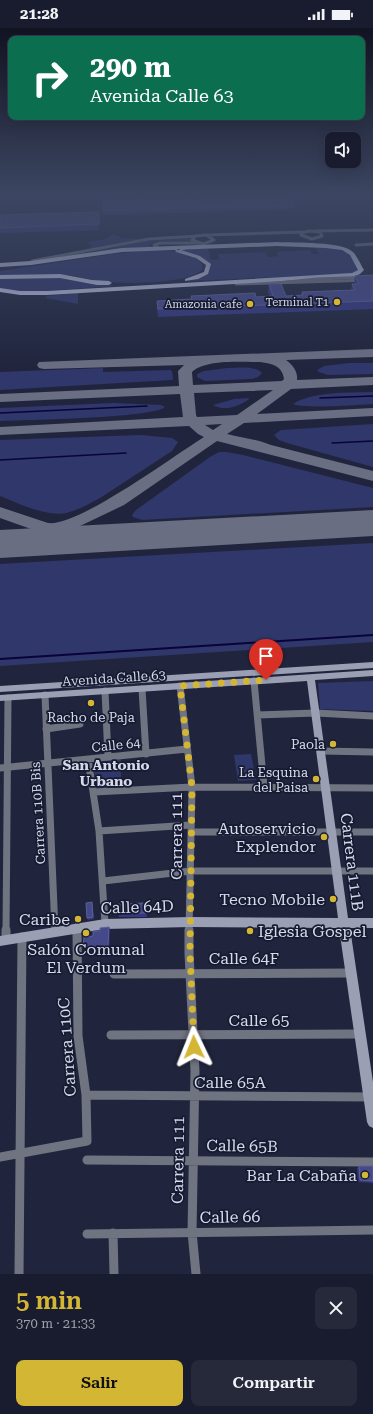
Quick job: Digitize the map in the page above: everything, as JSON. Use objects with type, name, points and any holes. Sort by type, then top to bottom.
[{"type":"main road","points":[[0,265],[97,253]]},
{"type":"main road","points":[[0,270],[98,253]]},
{"type":"main road","points":[[91,282],[115,283],[181,280],[202,275],[209,267],[207,263],[202,259],[186,253]]},
{"type":"main road","points":[[0,290],[40,293],[353,275],[361,270],[350,253]]},
{"type":"main road","points":[[0,277],[54,276],[111,285],[173,285]]},
{"type":"main road","name":"Avenida Calle 63","points":[[0,689],[373,665]]},
{"type":"main road","name":"Avenida Calle 63","points":[[4,698],[373,673]]},
{"type":"main road","name":"Carrera 111B","points":[[311,678],[351,973],[371,1097],[373,1122]]},
{"type":"main road","name":"Calle 64D","points":[[3,940],[77,927],[105,924],[190,922],[373,923]]},
{"type":"street","points":[[18,264],[75,253]]},
{"type":"street","points":[[277,282],[373,277]]},
{"type":"street","points":[[236,284],[373,280]]},
{"type":"street","points":[[254,681],[264,787]]},
{"type":"street","name":"Carrera 111","points":[[180,686],[192,787],[190,922],[194,1096],[192,1232],[196,1274]]},
{"type":"street","points":[[142,689],[146,754]]},
{"type":"street","points":[[105,691],[108,758]]},
{"type":"street","name":"Carrera 110B Bis","points":[[45,695],[56,931]]},
{"type":"street","points":[[3,940],[4,698]]},
{"type":"street","points":[[257,715],[316,713],[373,716]]},
{"type":"street","points":[[46,729],[80,724]]},
{"type":"street","name":"Calle 64","points":[[4,768],[187,749]]},
{"type":"street","points":[[321,751],[373,752]]},
{"type":"street","points":[[88,759],[99,831],[105,924]]},
{"type":"street","points":[[94,792],[192,787],[373,788]]},
{"type":"street","points":[[99,831],[191,829],[373,832]]},
{"type":"street","points":[[103,881],[191,871],[373,872]]},
{"type":"street","name":"Carrera 110C","points":[[20,1153],[87,1141],[86,1095],[78,1036],[77,927]]},
{"type":"street","points":[[19,1274],[22,937]]},
{"type":"street","name":"Calle 64F","points":[[114,974],[351,973]]},
{"type":"street","name":"Calle 65","points":[[111,1035],[360,1034]]},
{"type":"street","name":"Calle 65A","points":[[86,1095],[371,1097]]},
{"type":"street","points":[[0,1157],[20,1153]]},
{"type":"street","name":"Calle 65B","points":[[87,1160],[373,1162]]},
{"type":"street","name":"Calle 66","points":[[87,1234],[373,1230]]},
{"type":"street","points":[[113,1233],[114,1274]]},
{"type":"shaded area","points":[[184,253],[197,259],[202,264],[202,269],[196,274],[185,278],[143,283],[96,281],[57,274],[0,276],[0,271],[113,254]]},
{"type":"shaded area","points":[[188,253],[209,253],[211,260],[219,259],[218,254],[266,253],[268,257],[278,256],[277,253],[347,253],[352,257],[358,270],[350,274],[187,281],[208,272],[210,265],[201,256]]},
{"type":"shaded area","points":[[58,277],[115,286],[28,292],[0,289],[0,279]]},
{"type":"shaded area","points":[[78,293],[78,304],[45,298],[47,296]]},
{"type":"shaded area","points":[[349,363],[373,363],[373,374],[328,375],[317,370],[324,366]]},
{"type":"shaded area","points":[[103,368],[103,372],[170,370],[172,371],[173,379],[0,390],[0,372]]},
{"type":"shaded area","points":[[227,368],[250,368],[259,370],[262,373],[258,377],[252,379],[205,381],[197,377],[197,374],[204,371]]},
{"type":"shaded area","points":[[373,392],[373,404],[308,406],[293,404],[301,400],[321,395]]},
{"type":"shaded area","points":[[250,398],[238,406],[228,408],[213,405],[234,399]]},
{"type":"shaded area","points":[[113,403],[161,405],[165,407],[156,411],[138,414],[0,421],[0,408]]},
{"type":"shaded area","points":[[373,424],[373,467],[287,443],[279,440],[274,435],[281,430]]},
{"type":"shaded area","points":[[141,435],[172,438],[178,442],[172,451],[100,498],[79,509],[66,513],[50,513],[32,509],[0,496],[0,440]]},
{"type":"shaded area","points":[[219,452],[243,455],[373,488],[373,507],[142,520],[133,517],[132,515],[136,510]]},
{"type":"shaded area","points":[[373,543],[373,642],[0,666],[0,564]]},
{"type":"shaded area","points":[[373,681],[373,711],[320,709],[318,683]]},
{"type":"shaded area","points":[[251,754],[256,780],[238,781],[234,755]]},
{"type":"shaded area","points":[[121,759],[121,786],[96,789],[93,761]]},
{"type":"building","points":[[373,275],[373,301],[158,309],[157,301],[192,299],[191,296],[255,293],[256,297],[273,296],[269,284],[281,284],[286,296],[303,295],[302,292],[355,290],[352,284],[359,284],[355,276]]},
{"type":"building","points":[[92,902],[93,917],[87,918],[86,903]]},
{"type":"building","points":[[146,903],[146,913],[118,913],[118,904]]},
{"type":"building","points":[[109,927],[108,946],[83,947],[84,937],[93,936],[93,931],[100,931],[100,928]]},
{"type":"building","name":"Bar La Cabaña","points":[[359,1166],[373,1166],[373,1181],[360,1180]]},
{"type":"waterway","points":[[320,398],[373,396]]},
{"type":"waterway","points":[[0,413],[147,406]]},
{"type":"waterway","points":[[332,443],[373,441]]},
{"type":"waterway","points":[[0,460],[126,453]]},
{"type":"waterway","points":[[0,659],[373,635]]},
{"type":"taxiway","points":[[44,365],[373,353]]},
{"type":"taxiway","points":[[262,358],[277,361],[288,369],[291,379],[287,385]]},
{"type":"taxiway","points":[[187,389],[185,371],[192,364],[204,360]]},
{"type":"taxiway","points":[[287,385],[373,381]]},
{"type":"taxiway","points":[[187,389],[287,385]]},
{"type":"taxiway","points":[[240,419],[287,385]]},
{"type":"taxiway","points":[[0,398],[187,389]]},
{"type":"taxiway","points":[[187,389],[189,415],[193,421]]},
{"type":"taxiway","points":[[240,419],[373,412]]},
{"type":"taxiway","points":[[193,421],[240,419]]},
{"type":"taxiway","points":[[215,436],[240,419]]},
{"type":"taxiway","points":[[0,431],[193,421]]},
{"type":"taxiway","points":[[193,421],[203,431],[215,436]]},
{"type":"taxiway","points":[[54,529],[79,521],[118,501],[215,436]]},
{"type":"taxiway","points":[[215,436],[266,448]]},
{"type":"taxiway","points":[[253,443],[266,448]]},
{"type":"taxiway","points":[[266,448],[373,476]]},
{"type":"taxiway","points":[[0,512],[46,528],[54,529]]},
{"type":"taxiway","points":[[0,541],[54,529]]},
{"type":"taxiway","points":[[54,529],[112,537]]},
{"type":"runway","points":[[0,544],[373,523]]},
{"type":"place","name":"Terminal T1","points":[[337,302]]},
{"type":"place","name":"Amazonia cafe","points":[[250,304]]},
{"type":"place","name":"Racho de Paja","points":[[91,703]]},
{"type":"place","name":"Paola","points":[[333,744]]},
{"type":"place","name":"La Esquina del Paisa","points":[[316,779]]},
{"type":"place","name":"Autoservicio Explendor","points":[[324,837]]},
{"type":"place","name":"Tecno Mobile","points":[[333,899]]},
{"type":"place","name":"Caribe","points":[[78,919]]},
{"type":"place","name":"Iglesia Gospel","points":[[250,931]]},
{"type":"place","name":"Salón Comunal El Verdum","points":[[86,933]]},
{"type":"place","name":"Bar La Cabaña","points":[[365,1175]]},
{"type":"district","name":"San Antonio Urbano","points":[[106,774]]},
{"type":"route","points":[[194,1047],[190,953],[192,787],[180,686],[266,680]]}]
